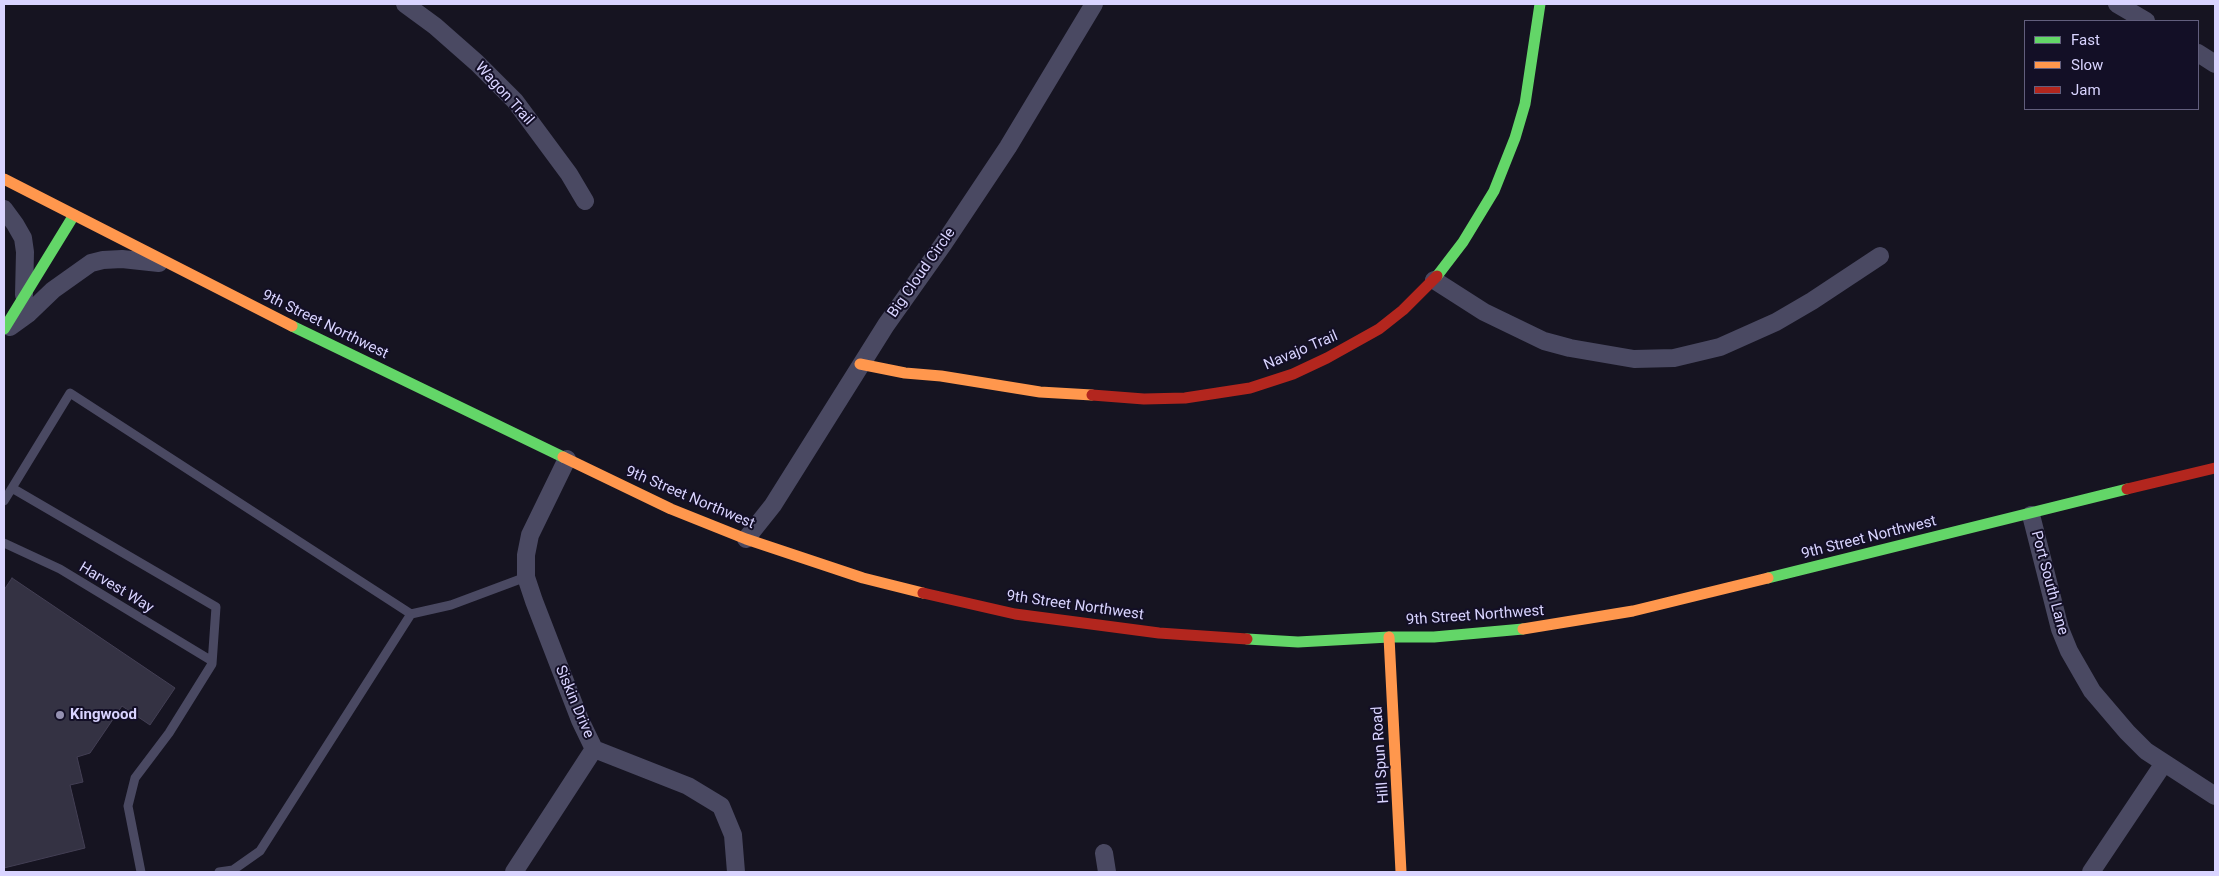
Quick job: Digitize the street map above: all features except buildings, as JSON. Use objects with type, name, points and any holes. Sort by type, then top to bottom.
[{"type":"street","name":"Wagon Trail","points":[[405,4],[435,26],[515,101],[569,174],[585,201]]},
{"type":"street","name":"Big Cloud Circle","points":[[746,540],[773,504],[860,364],[1008,147],[1094,4]]},
{"type":"street","name":"Navajo Trail","points":[[860,364],[906,373],[1082,397],[1144,400],[1185,398],[1250,388],[1293,374],[1328,358],[1378,329],[1403,310],[1434,280],[1463,242],[1494,191],[1525,104],[1540,4]]},
{"type":"street","points":[[2117,4],[2144,20]]},
{"type":"street","points":[[2199,54],[2215,64]]},
{"type":"street","name":"9th Street Northwest","points":[[4,179],[317,339],[671,509],[746,540],[863,578],[1015,614],[1159,633],[1308,642],[1389,637],[1434,637],[1544,627],[1633,611],[2031,515],[2215,468]]},
{"type":"street","points":[[4,209],[22,238],[25,252],[24,295]]},
{"type":"street","points":[[4,330],[74,215]]},
{"type":"street","points":[[1434,280],[1484,312],[1544,342],[1634,359],[1674,358],[1720,347],[1776,322],[1812,301],[1880,256]]},
{"type":"street","points":[[4,330],[28,314],[53,290],[91,264],[103,260],[122,259],[167,263]]},
{"type":"street","name":"Siskin Drive","points":[[567,459],[530,535],[526,555],[526,576],[561,673],[594,750],[688,786],[721,806],[733,835],[736,872]]},
{"type":"street","name":"Port South Lane","points":[[2031,515],[2052,603],[2069,651],[2092,691],[2146,751],[2215,796]]},
{"type":"street","name":"Hill Spun Road","points":[[1389,637],[1401,872]]},
{"type":"street","points":[[514,872],[594,750]]},
{"type":"street","points":[[2091,872],[2164,763]]},
{"type":"street","points":[[1104,853],[1107,872]]},
{"type":"lane","points":[[4,501],[70,393],[411,614]]},
{"type":"lane","points":[[12,488],[216,607],[212,661],[169,733],[135,778],[128,806],[141,872]]},
{"type":"lane","name":"Harvest Way","points":[[4,543],[60,569],[212,661]]},
{"type":"lane","points":[[219,872],[233,870],[260,851],[411,614],[451,605],[526,576]]},
{"type":"traffic: fast","points":[[1437,276],[1463,242],[1494,191],[1515,138],[1525,104],[1540,4]]},
{"type":"traffic: fast","points":[[4,329],[74,215]]},
{"type":"traffic: fast","points":[[292,326],[563,457]]},
{"type":"traffic: fast","points":[[1768,578],[2127,489]]},
{"type":"traffic: fast","points":[[1247,639],[1298,642],[1389,637],[1434,637],[1523,629]]},
{"type":"traffic: slow","points":[[4,179],[292,326]]},
{"type":"traffic: slow","points":[[860,364],[905,373],[941,376],[1040,392],[1092,395]]},
{"type":"traffic: slow","points":[[563,457],[671,509],[746,539],[863,578],[923,593]]},
{"type":"traffic: slow","points":[[1523,629],[1633,611],[1768,578]]},
{"type":"traffic: slow","points":[[1389,637],[1401,872]]},
{"type":"traffic: jam","points":[[1092,395],[1144,399],[1185,398],[1250,388],[1293,374],[1327,358],[1379,329],[1403,310],[1437,276]]},
{"type":"traffic: jam","points":[[2127,489],[2215,468]]},
{"type":"traffic: jam","points":[[923,593],[1015,614],[1159,633],[1247,639]]},
{"type":"place","name":"Kingwood","points":[[60,715]]}]
